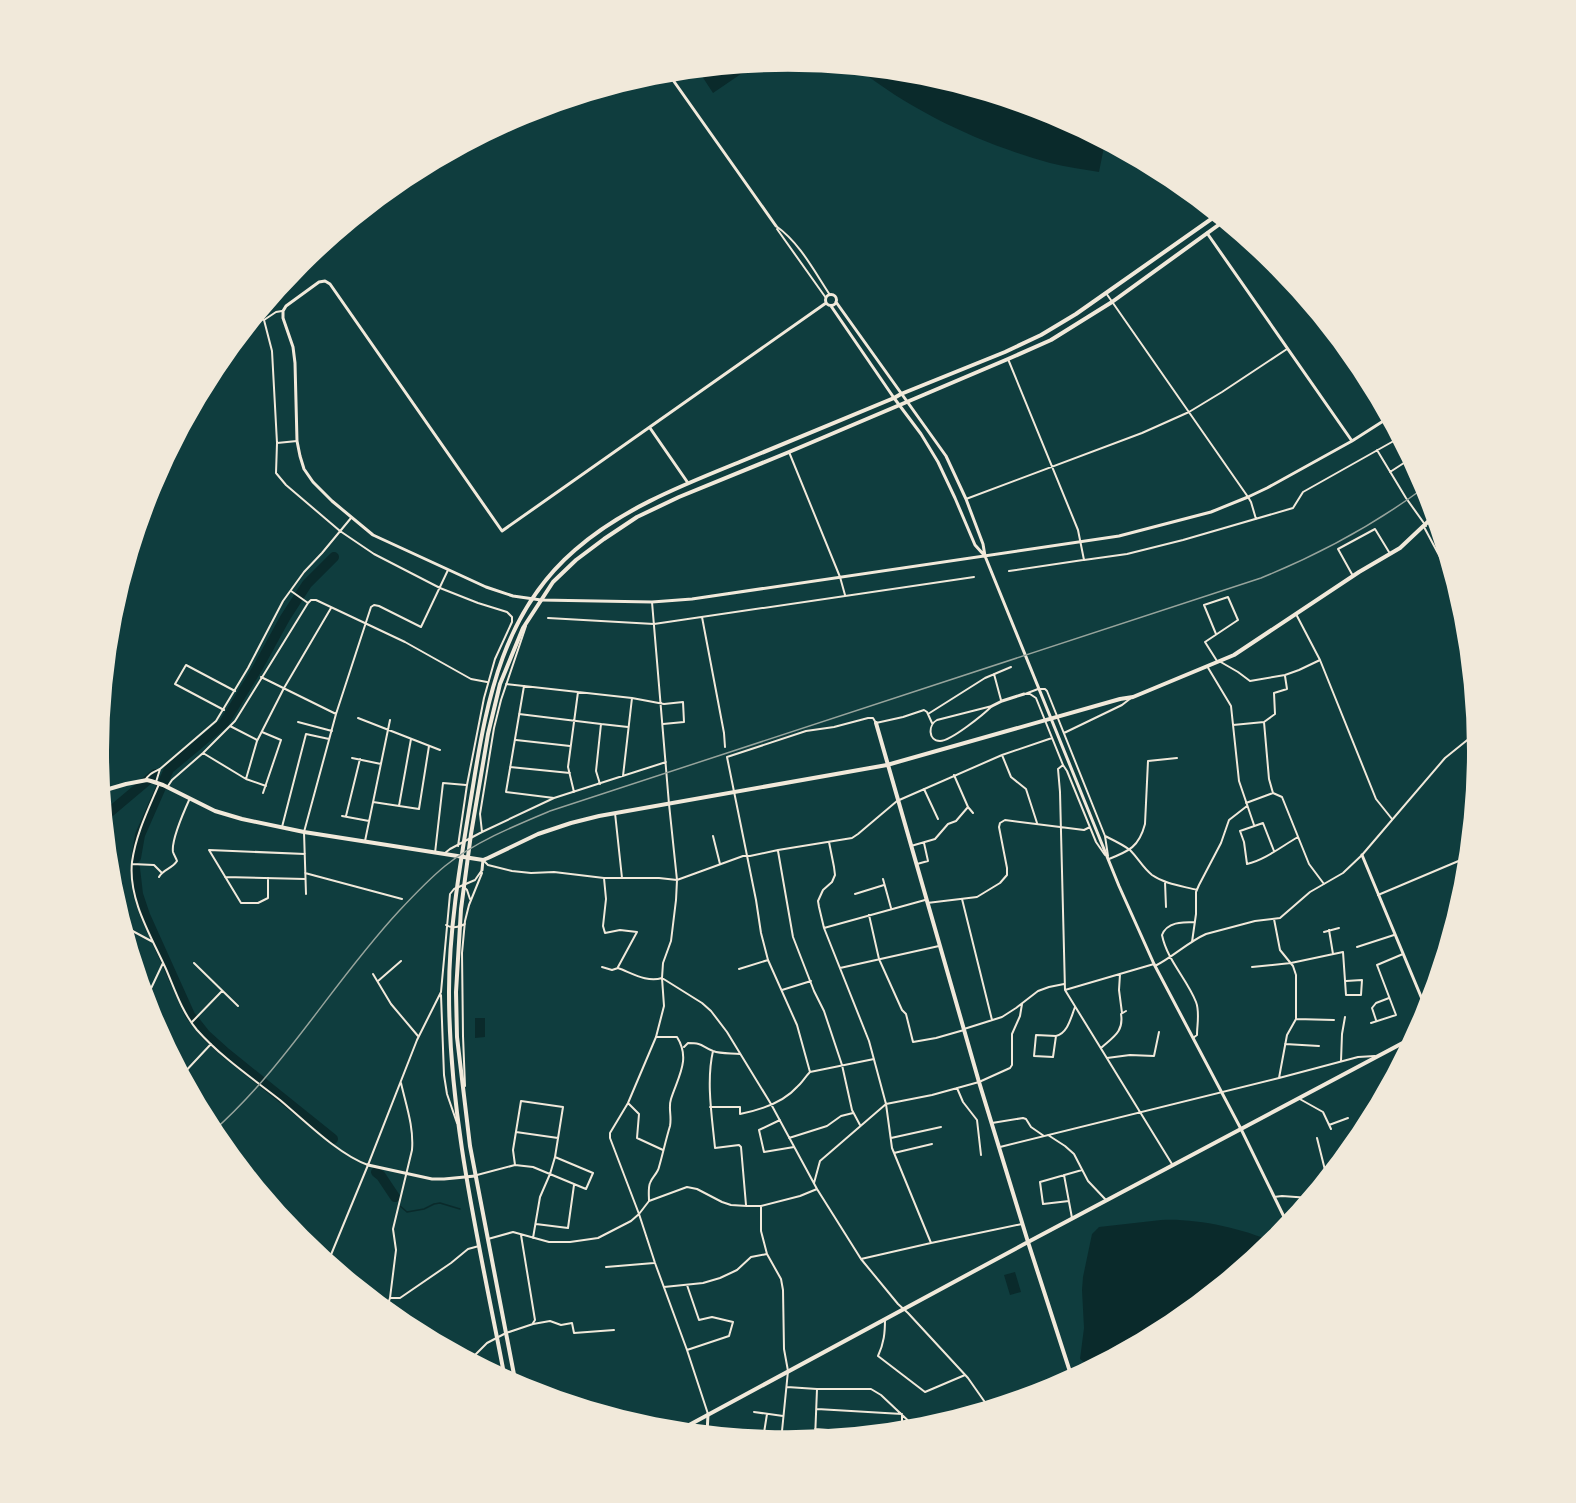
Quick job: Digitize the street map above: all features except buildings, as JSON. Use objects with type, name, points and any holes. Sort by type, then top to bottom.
[{"type":"main road","points":[[504,1368],[458,1125],[450,1037],[449,993],[461,859],[487,708],[506,647],[531,598],[574,551],[609,524],[688,483],[1041,335],[1069,319],[1211,219]]},
{"type":"main road","points":[[514,1373],[475,1176],[457,1037],[456,992],[458,941],[471,834],[484,757],[500,684],[527,622],[554,582],[576,560],[637,518],[690,492],[1051,340],[1112,302],[1218,225]]},
{"type":"main road","points":[[110,790],[156,783],[215,811],[233,816],[304,832],[483,860],[538,834],[571,823],[615,813],[887,765],[1133,697],[1234,655],[1353,576],[1400,548],[1428,523]]},
{"type":"main road","points":[[876,723],[979,1082],[1069,1370]]},
{"type":"main road","points":[[691,1424],[1298,1098],[1378,1056],[1399,1048]]},
{"type":"street","points":[[674,82],[826,298],[826,303]]},
{"type":"street","points":[[776,226],[800,248],[830,295],[836,297],[836,302],[946,456],[966,499],[983,544],[985,556],[1071,767],[1155,965],[1241,1129],[1284,1216]]},
{"type":"street","points":[[1207,233],[1352,441]]},
{"type":"street","points":[[826,303],[502,531],[330,284],[325,281],[318,282],[286,306],[283,311],[295,363],[297,441],[300,456],[308,475],[332,501],[373,535],[486,587],[513,596],[541,600],[652,603],[1119,536],[1210,512],[1248,497],[1382,423]]},
{"type":"street","points":[[1106,293],[1248,497],[1256,519]]},
{"type":"street","points":[[826,298],[830,295]]},
{"type":"street","points":[[831,306],[836,302]]},
{"type":"street","points":[[826,303],[831,306],[921,434],[938,462],[975,545],[985,556]]},
{"type":"street","points":[[283,311],[276,312],[264,320],[273,351],[276,473],[286,485],[353,542],[440,588],[507,612],[512,617],[488,682],[467,785],[458,846]]},
{"type":"street","points":[[966,499],[1142,433],[1190,412],[1287,349]]},
{"type":"street","points":[[1008,359],[1078,530],[1084,560]]},
{"type":"street","points":[[650,428],[688,483]]},
{"type":"street","points":[[277,443],[297,441]]},
{"type":"street","points":[[1009,572],[1138,551],[1293,508],[1303,492],[1392,442]]},
{"type":"street","points":[[1377,450],[1425,526],[1435,547]]},
{"type":"street","points":[[789,452],[840,577],[845,595]]},
{"type":"street","points":[[1389,472],[1403,463]]},
{"type":"street","points":[[351,518],[304,572],[284,601],[216,721],[160,769],[146,777],[156,783],[172,780],[235,721],[307,602],[311,600],[316,600],[405,642],[471,679],[488,682]]},
{"type":"street","points":[[1353,576],[1338,549],[1375,529],[1390,554]]},
{"type":"street","points":[[306,894],[304,832],[336,714],[371,607],[378,606],[421,627],[448,570]]},
{"type":"street","points":[[548,618],[654,624],[974,576]]},
{"type":"street","points":[[292,591],[307,602]]},
{"type":"street","points":[[1216,634],[1204,605],[1228,597],[1238,620],[1205,642],[1218,662],[1250,681],[1285,675],[1320,660]]},
{"type":"street","points":[[652,603],[677,880],[671,941],[663,963],[664,1006],[656,1037],[628,1103],[610,1133],[610,1138],[687,1350],[708,1414],[707,1426]]},
{"type":"street","points":[[246,779],[257,741],[284,688],[331,608]]},
{"type":"street","points":[[1296,614],[1320,660],[1376,799],[1392,819]]},
{"type":"street","points":[[702,617],[725,747]]},
{"type":"street","points":[[482,832],[480,814],[494,728],[527,622]]},
{"type":"street","points":[[224,710],[175,684],[186,665],[235,691]]},
{"type":"street","points":[[1207,666],[1231,706],[1239,781],[1254,825]]},
{"type":"street","points":[[928,714],[985,678],[1011,667]]},
{"type":"street","points":[[994,674],[1002,701]]},
{"type":"street","points":[[1233,725],[1264,722],[1275,714],[1274,693],[1287,688],[1285,675]]},
{"type":"street","points":[[261,677],[336,714]]},
{"type":"street","points":[[506,684],[632,698],[664,704],[683,702],[684,722],[663,724]]},
{"type":"street","points":[[524,686],[506,792],[554,798]]},
{"type":"street","points":[[932,723],[949,716],[992,706],[1038,689],[1045,689],[1105,836],[1109,859]]},
{"type":"street","points":[[1038,689],[1036,698],[1063,765],[1096,842],[1109,859]]},
{"type":"street","points":[[574,792],[568,767],[578,692]]},
{"type":"street","points":[[1024,694],[1030,694],[1036,698]]},
{"type":"street","points":[[1064,734],[1122,705],[1133,697]]},
{"type":"street","points":[[623,777],[632,698]]},
{"type":"street","points":[[810,1072],[797,1025],[768,960],[727,757],[806,731],[834,727],[868,718],[873,718],[876,723],[924,710],[932,723],[930,730],[932,738],[940,741],[948,739],[985,714],[992,706]]},
{"type":"street","points":[[519,714],[628,727]]},
{"type":"street","points":[[358,718],[440,750]]},
{"type":"street","points":[[365,842],[390,720]]},
{"type":"street","points":[[298,722],[332,731]]},
{"type":"street","points":[[1264,722],[1269,779],[1273,793],[1282,798],[1309,864],[1324,884]]},
{"type":"street","points":[[600,784],[596,771],[601,724]]},
{"type":"street","points":[[230,726],[257,741]]},
{"type":"street","points":[[262,732],[281,740],[263,793]]},
{"type":"street","points":[[282,827],[306,734],[330,739]]},
{"type":"street","points":[[483,860],[488,865],[531,873],[554,872],[604,878],[677,880],[747,856],[852,838],[897,801],[1002,755],[1052,738]]},
{"type":"street","points":[[399,806],[411,739]]},
{"type":"street","points":[[515,740],[570,746]]},
{"type":"street","points":[[1065,990],[1155,965],[1171,957],[1198,937],[1213,931],[1280,918],[1310,892],[1342,873],[1362,855],[1445,758],[1467,740]]},
{"type":"street","points":[[373,802],[419,809],[429,746]]},
{"type":"street","points":[[203,753],[246,779],[266,786]]},
{"type":"street","points":[[1002,755],[1011,777],[1026,789],[1037,823]]},
{"type":"street","points":[[352,758],[381,764]]},
{"type":"street","points":[[1109,859],[1130,851],[1139,841],[1145,824],[1148,761],[1177,758]]},
{"type":"street","points":[[360,759],[344,816],[369,821]]},
{"type":"street","points":[[444,854],[482,832],[554,798],[666,762]]},
{"type":"street","points":[[1063,765],[1058,769],[1065,990],[1173,1165]]},
{"type":"street","points":[[510,767],[570,773]]},
{"type":"street","points":[[160,769],[139,831],[132,864],[134,891],[144,922],[183,1009],[211,1044],[332,1143],[358,1161],[368,1165],[432,1179],[475,1176],[515,1166],[533,1167],[586,1190],[593,1173],[555,1157]]},
{"type":"street","points":[[954,775],[973,813]]},
{"type":"street","points":[[435,853],[443,783],[467,785]]},
{"type":"street","points":[[924,789],[938,819]]},
{"type":"street","points":[[1192,942],[1197,890],[1221,843],[1229,820],[1247,804],[1273,793]]},
{"type":"street","points":[[159,878],[161,872],[174,866],[177,861],[173,851],[174,844],[190,798]]},
{"type":"street","points":[[911,846],[934,839],[948,824],[956,821],[968,807]]},
{"type":"street","points":[[615,813],[622,878]]},
{"type":"street","points":[[824,928],[927,901],[977,897],[1000,883],[1007,875],[999,827],[1000,823],[1005,820],[1084,830],[1090,827]]},
{"type":"street","points":[[1274,851],[1263,822],[1240,831],[1247,864],[1253,863],[1274,851],[1298,837]]},
{"type":"street","points":[[713,836],[720,864]]},
{"type":"street","points":[[1105,836],[1122,844],[1154,877],[1197,890]]},
{"type":"street","points":[[829,842],[835,875],[832,882],[823,890],[818,901],[824,928],[869,1041],[886,1104],[894,1153],[931,1243]]},
{"type":"street","points":[[916,864],[928,861],[924,843]]},
{"type":"street","points":[[268,878],[268,898],[258,903],[241,903],[209,850],[305,854]]},
{"type":"street","points":[[778,850],[793,937],[814,992],[824,1011],[842,1065],[853,1113],[860,1125]]},
{"type":"street","points":[[1362,855],[1421,997]]},
{"type":"street","points":[[466,1114],[462,953],[465,924],[483,860]]},
{"type":"street","points":[[1378,895],[1458,861]]},
{"type":"street","points":[[132,864],[154,865],[161,872]]},
{"type":"street","points":[[458,1125],[447,1094],[444,1074],[441,992],[446,925],[450,894],[454,889],[475,880],[482,870]]},
{"type":"street","points":[[305,873],[402,899]]},
{"type":"street","points":[[225,877],[305,879]]},
{"type":"street","points":[[604,878],[606,898],[603,926],[606,933],[620,930],[637,933],[618,968]]},
{"type":"street","points":[[883,879],[891,909]]},
{"type":"street","points":[[1165,882],[1166,907]]},
{"type":"street","points":[[855,894],[884,885]]},
{"type":"street","points":[[463,887],[467,890],[471,901]]},
{"type":"street","points":[[962,899],[992,1020]]},
{"type":"street","points":[[869,915],[879,960],[906,1014],[913,1042],[936,1038],[1002,1017],[1038,991],[1064,984]]},
{"type":"street","points":[[1274,919],[1280,950],[1291,963],[1296,975],[1296,1019],[1287,1035],[1279,1078]]},
{"type":"street","points":[[1193,1038],[1197,1035],[1196,1003],[1162,935],[1167,927],[1177,923],[1195,922]]},
{"type":"street","points":[[446,925],[459,927],[465,924]]},
{"type":"street","points":[[1324,932],[1339,928]]},
{"type":"street","points":[[1329,930],[1333,954]]},
{"type":"street","points":[[133,931],[153,942]]},
{"type":"street","points":[[1357,947],[1395,934]]},
{"type":"street","points":[[840,968],[939,946]]},
{"type":"street","points":[[1252,967],[1291,963],[1343,952],[1346,995],[1362,995],[1362,980],[1346,981]]},
{"type":"street","points":[[1371,1023],[1396,1015],[1377,965],[1403,954]]},
{"type":"street","points":[[739,969],[768,960]]},
{"type":"street","points":[[378,981],[401,961]]},
{"type":"street","points":[[151,988],[163,963]]},
{"type":"street","points":[[194,963],[238,1006]]},
{"type":"street","points":[[602,967],[612,970],[618,968],[644,979],[659,980],[662,978]]},
{"type":"street","points":[[1101,1048],[1120,1030],[1122,1022],[1120,1014],[1122,1013],[1119,990],[1120,973]]},
{"type":"street","points":[[373,974],[391,1004],[418,1036]]},
{"type":"street","points":[[662,978],[702,1003],[727,1032],[771,1104],[814,1183],[861,1259],[904,1310],[966,1375],[984,1402]]},
{"type":"street","points":[[782,990],[811,981]]},
{"type":"street","points":[[192,1022],[222,991]]},
{"type":"street","points":[[331,1254],[418,1036],[441,992]]},
{"type":"street","points":[[1376,1022],[1372,1008],[1376,1003],[1389,998]]},
{"type":"street","points":[[814,1183],[820,1161],[886,1104],[932,1095],[979,1082],[1010,1068],[1012,1065],[1012,1034],[1020,1016],[1022,1004]]},
{"type":"street","points":[[1056,1036],[1053,1057],[1034,1056],[1036,1035],[1064,1034],[1075,1007]]},
{"type":"street","points":[[1122,1013],[1126,1011]]},
{"type":"street","points":[[1341,1061],[1345,1017]]},
{"type":"street","points":[[1296,1019],[1334,1020]]},
{"type":"street","points":[[1107,1058],[1130,1055],[1154,1056],[1159,1032]]},
{"type":"street","points":[[649,1201],[650,1182],[658,1170],[672,1116],[669,1111],[671,1098],[679,1081],[684,1047],[677,1037],[656,1037]]},
{"type":"street","points":[[684,1047],[688,1043],[700,1043],[720,1053],[740,1054]]},
{"type":"street","points":[[188,1069],[211,1044]]},
{"type":"street","points":[[1286,1044],[1320,1046]]},
{"type":"street","points":[[713,1051],[710,1107],[715,1148],[739,1145],[741,1147],[747,1206]]},
{"type":"street","points":[[1000,1147],[1341,1061],[1378,1056]]},
{"type":"street","points":[[710,1107],[740,1107],[740,1114],[758,1110],[787,1096],[810,1072],[874,1059]]},
{"type":"street","points":[[389,1301],[396,1250],[393,1229],[412,1150],[412,1131],[401,1083]]},
{"type":"street","points":[[957,1088],[963,1102],[977,1120],[981,1155]]},
{"type":"street","points":[[1298,1098],[1323,1112],[1330,1127],[1348,1118]]},
{"type":"street","points":[[515,1166],[513,1150],[522,1101],[563,1107],[555,1157],[540,1197],[533,1238]]},
{"type":"street","points":[[628,1103],[639,1114],[637,1138],[663,1150]]},
{"type":"street","points":[[789,1138],[828,1126],[841,1116],[853,1113]]},
{"type":"street","points":[[992,1123],[1026,1119],[1031,1127],[1065,1146],[1074,1154],[1088,1181],[1106,1200]]},
{"type":"street","points":[[780,1120],[759,1130],[764,1152],[794,1147]]},
{"type":"street","points":[[891,1138],[941,1127]]},
{"type":"street","points":[[516,1132],[558,1138]]},
{"type":"street","points":[[1317,1138],[1325,1168]]},
{"type":"street","points":[[894,1153],[932,1144]]},
{"type":"street","points":[[1069,1201],[1043,1204],[1040,1182],[1082,1170]]},
{"type":"street","points":[[1064,1175],[1072,1218]]},
{"type":"street","points":[[536,1224],[568,1228],[574,1184]]},
{"type":"street","points":[[488,1239],[513,1232],[549,1242],[598,1238],[631,1221],[649,1201],[687,1187],[704,1192],[731,1205],[747,1206],[760,1206],[800,1196],[817,1188]]},
{"type":"street","points":[[1274,1197],[1301,1197]]},
{"type":"street","points":[[760,1206],[761,1231],[767,1254],[781,1279],[783,1290],[784,1349],[788,1371],[783,1431]]},
{"type":"street","points":[[861,1259],[1023,1224]]},
{"type":"street","points":[[521,1235],[535,1320],[533,1324]]},
{"type":"street","points":[[390,1298],[400,1298],[452,1263],[468,1249],[480,1246]]},
{"type":"street","points":[[664,1287],[703,1283],[720,1278],[737,1270],[751,1257],[767,1254]]},
{"type":"street","points":[[606,1267],[655,1263]]},
{"type":"street","points":[[687,1284],[699,1320],[712,1317],[733,1322],[729,1336],[687,1350]]},
{"type":"street","points":[[885,1319],[885,1337],[878,1356],[925,1392],[966,1375]]},
{"type":"street","points":[[475,1355],[487,1343],[498,1337],[533,1324],[550,1321],[561,1325],[572,1323],[574,1333],[614,1330]]},
{"type":"street","points":[[787,1387],[871,1389],[882,1395],[908,1420]]},
{"type":"street","points":[[817,1389],[815,1429],[830,1430]]},
{"type":"street","points":[[817,1409],[902,1414]]},
{"type":"street","points":[[754,1412],[785,1416]]},
{"type":"street","points":[[765,1430],[768,1414]]},
{"type":"street","points":[[902,1414],[902,1421]]},
{"type":"water","points":[[742,73],[713,93],[703,78]]},
{"type":"water","points":[[870,77],[921,85],[964,95],[1048,124],[1103,150],[1099,172],[1050,163],[973,136],[925,113]]},
{"type":"water","points":[[475,1018],[485,1018],[485,1037],[475,1038]]},
{"type":"water","points":[[1174,1220],[1218,1225],[1262,1238],[1202,1291],[1128,1340],[1085,1363],[1080,1359],[1084,1328],[1083,1277],[1092,1234],[1099,1227]]},
{"type":"water","points":[[1015,1272],[1021,1292],[1010,1295],[1004,1275]]},
{"type":"waterway","points":[[136,858],[140,835],[169,769],[224,723],[307,584],[334,557]]},
{"type":"waterway","points":[[111,811],[155,774]]},
{"type":"waterway","points":[[135,868],[138,894],[145,915],[190,1015],[206,1035],[226,1053],[333,1139]]},
{"type":"waterway","points":[[376,1172],[395,1197]]},
{"type":"waterway","points":[[400,1206],[407,1212],[440,1203],[460,1209]]},
{"type":"railway","points":[[220,1124],[286,1053],[352,966],[399,911],[445,866],[482,842],[550,811],[1261,578],[1346,538],[1417,493]]}]
